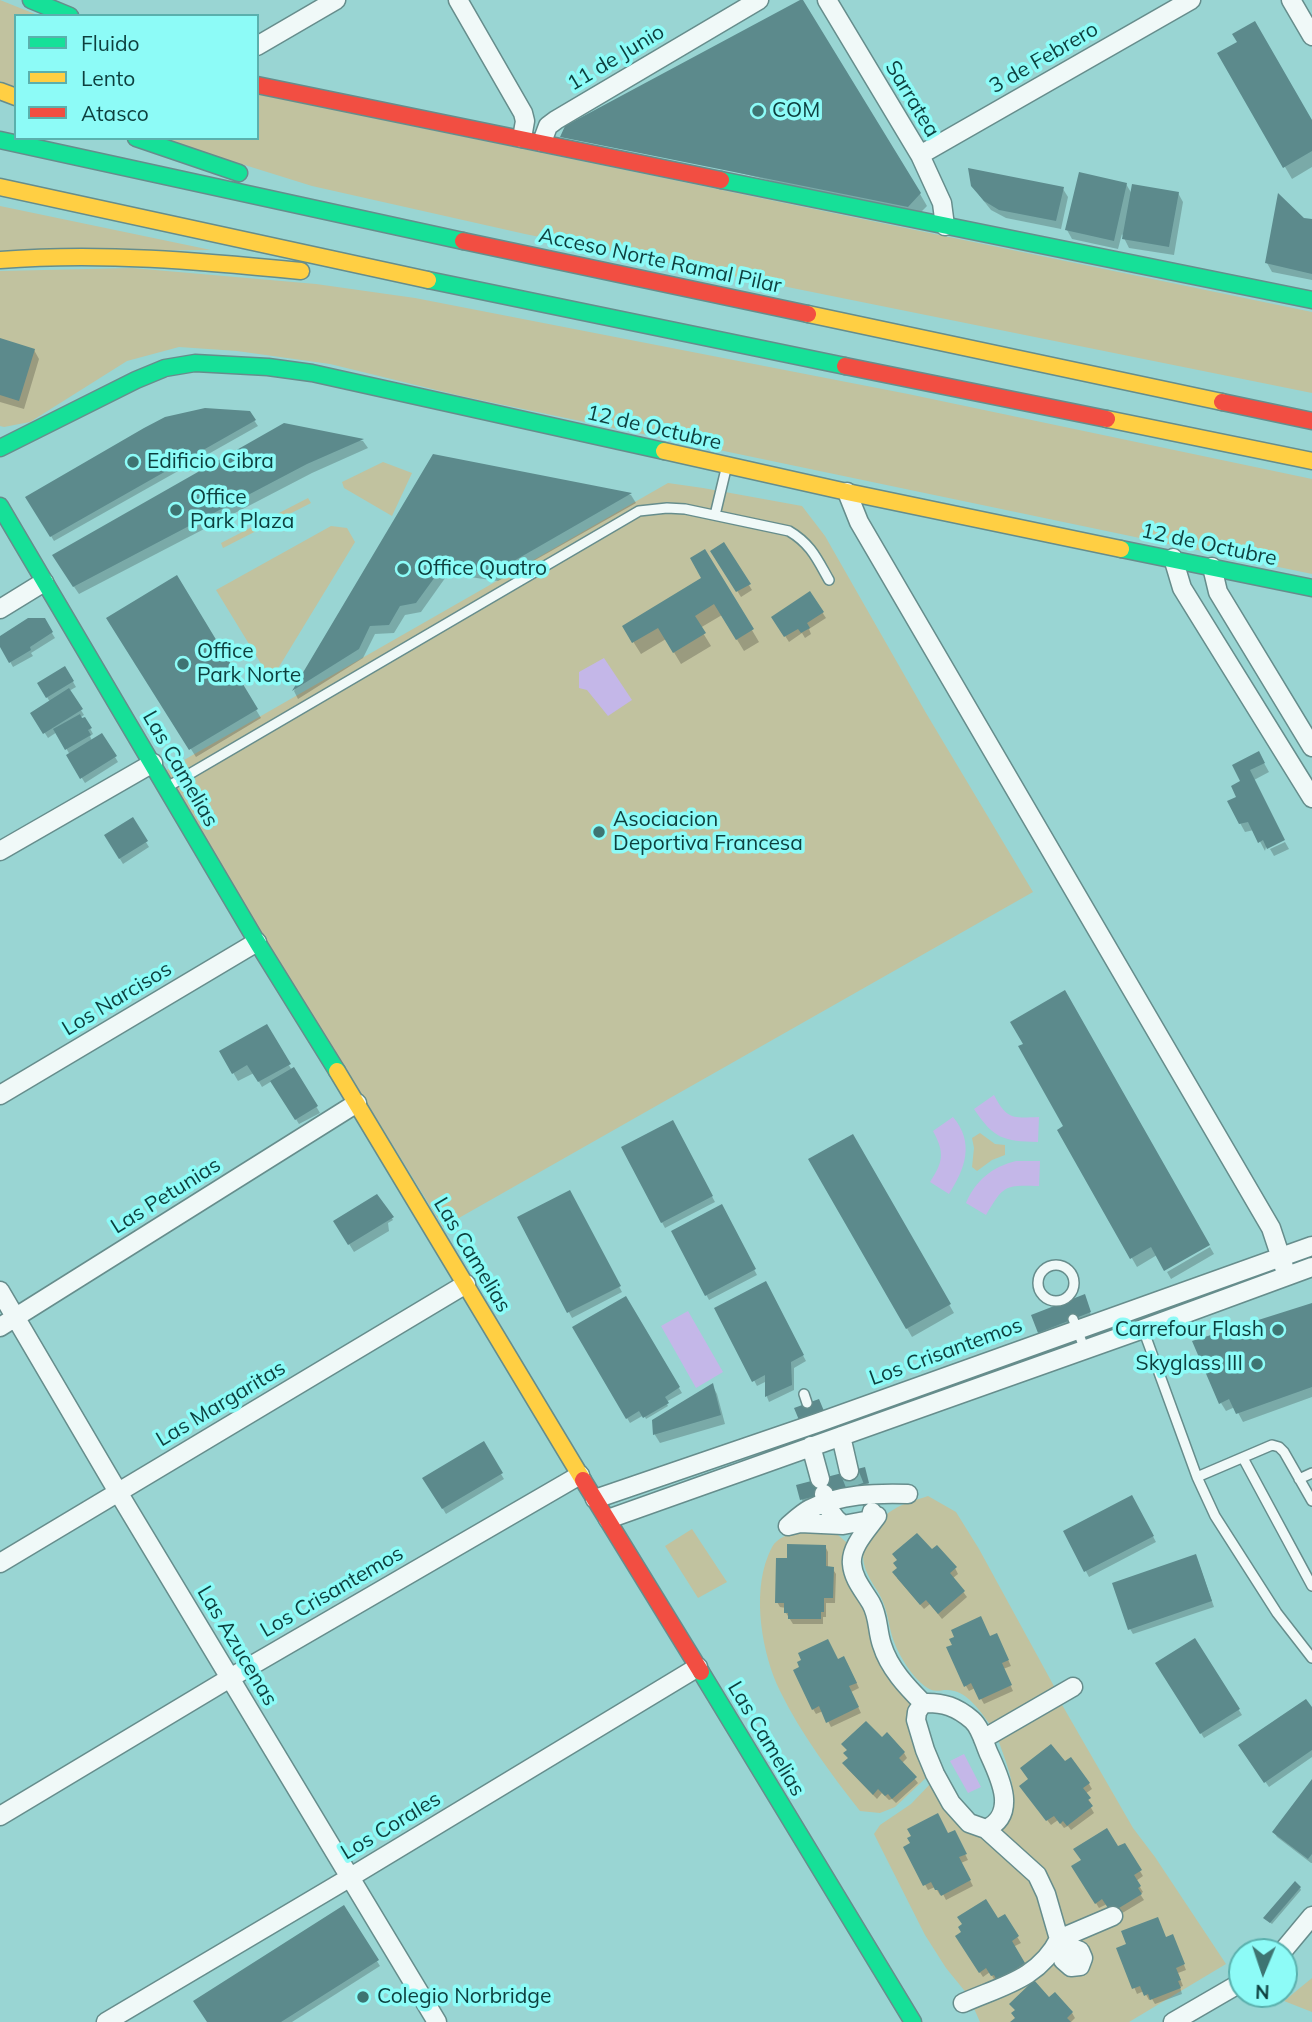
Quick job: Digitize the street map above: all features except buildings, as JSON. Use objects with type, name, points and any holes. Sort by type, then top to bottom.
[{"type":"main road","points":[[31,0],[65,14]]},
{"type":"main road","points":[[259,85],[1312,300]]},
{"type":"main road","name":"Acceso Norte Ramal Pilar","points":[[0,140],[1312,421]]},
{"type":"main road","points":[[142,140],[394,226]]},
{"type":"main road","points":[[0,187],[471,289],[1312,461]]},
{"type":"main road","points":[[0,260],[148,258],[471,289]]},
{"type":"main road","name":"12 de Octubre","points":[[0,448],[165,368],[195,363],[268,367],[312,373],[847,492],[1312,588]]},
{"type":"main road","name":"Las Camelias","points":[[0,506],[257,942],[913,2022]]},
{"type":"street","points":[[259,45],[336,0]]},
{"type":"street","points":[[458,0],[523,113],[525,121],[522,138]]},
{"type":"street","name":"11 de Junio","points":[[542,142],[548,127],[556,120],[759,0]]},
{"type":"street","name":"Sarratea","points":[[827,0],[920,155],[942,203],[945,226]]},
{"type":"street","name":"3 de Febrero","points":[[920,155],[1191,0]]},
{"type":"street","points":[[1291,0],[1312,36]]},
{"type":"street","points":[[847,492],[866,534],[1271,1228],[1287,1276]]},
{"type":"street","points":[[1173,558],[1182,588],[1312,798]]},
{"type":"street","points":[[1212,567],[1218,592],[1312,747]]},
{"type":"street","points":[[0,609],[44,582]]},
{"type":"street","points":[[1261,717],[1284,702]]},
{"type":"street","points":[[0,851],[153,762]]},
{"type":"street","name":"Los Narcisos","points":[[0,1095],[257,942]]},
{"type":"street","name":"Las Petunias","points":[[0,1328],[357,1104]]},
{"type":"street","name":"Los Crisantemos","points":[[594,1499],[815,1419],[933,1381],[1075,1325],[1312,1246]]},
{"type":"street","name":"Los Crisantemos","points":[[608,1519],[1312,1267]]},
{"type":"street","name":"Las Margaritas","points":[[0,1563],[466,1284]]},
{"type":"street","name":"Las Azucenas","points":[[0,1291],[437,2022]]},
{"type":"street","points":[[933,1381],[940,1401]]},
{"type":"street","points":[[815,1419],[826,1441],[870,1502],[874,1518]]},
{"type":"street","points":[[826,1441],[823,1492],[835,1520],[843,1525]]},
{"type":"street","name":"Los Crisantemos","points":[[0,1816],[230,1678],[580,1475]]},
{"type":"street","points":[[874,1518],[843,1525],[800,1523],[788,1526],[823,1492],[856,1484],[908,1494],[874,1518],[854,1552],[852,1563],[860,1585],[872,1604],[882,1645],[905,1685],[923,1703],[950,1705],[975,1723],[1003,1792],[1004,1809],[997,1824],[986,1829]]},
{"type":"street","name":"Los Corales","points":[[106,2022],[698,1667]]},
{"type":"street","points":[[983,1739],[1073,1687]]},
{"type":"street","points":[[923,1703],[916,1720],[935,1774],[951,1803],[969,1823],[986,1829],[1037,1875],[1046,1894],[1060,1942]]},
{"type":"street","points":[[963,2003],[1023,1978],[1050,1956],[1060,1942],[1113,1916]]},
{"type":"street","points":[[1294,1938],[1312,1916]]},
{"type":"street","points":[[1173,2022],[1228,1990]]},
{"type":"lane","points":[[715,515],[727,466]]},
{"type":"lane","points":[[167,787],[639,511],[685,509],[789,531],[810,546],[829,580]]},
{"type":"lane","points":[[1046,1267],[1064,1267],[1072,1275],[1073,1287],[1066,1300],[1052,1301],[1041,1294],[1037,1283],[1041,1271],[1046,1267]]},
{"type":"lane","points":[[1075,1325],[1085,1350]]},
{"type":"lane","points":[[1143,1329],[1197,1476],[1215,1516],[1277,1613],[1312,1658]]},
{"type":"lane","points":[[1197,1476],[1272,1445],[1279,1447],[1312,1501]]},
{"type":"lane","points":[[1242,1458],[1312,1586]]},
{"type":"lane","points":[[1299,1479],[1312,1473]]},
{"type":"green space","points":[[0,0],[35,14],[14,14],[14,87],[0,81]]},
{"type":"green space","points":[[259,94],[1312,312],[1312,393],[525,234],[312,186],[164,140],[259,140]]},
{"type":"green space","points":[[0,206],[211,250],[0,252]]},
{"type":"green space","points":[[132,268],[316,284],[415,298],[908,394],[1312,479],[1312,574],[461,396],[330,364],[237,351],[179,347],[127,361],[30,422],[0,426],[0,271]]},
{"type":"green space","points":[[383,462],[412,473],[392,516],[344,488],[342,482]]},
{"type":"green space","name":"Asociacion Deportiva Francesa","points":[[668,483],[802,506],[825,536],[1033,892],[443,1227],[163,772]]},
{"type":"green space","points":[[308,498],[311,503],[223,548],[221,543]]},
{"type":"green space","points":[[331,526],[347,528],[355,542],[271,680],[216,590]]},
{"type":"green space","points":[[980,1133],[995,1144],[1005,1145],[1005,1155],[992,1160],[977,1171],[972,1167],[972,1138]]},
{"type":"green space","points":[[928,1496],[956,1512],[1055,1688],[991,1726],[967,1697],[954,1691],[929,1689],[911,1672],[896,1646],[883,1602],[864,1564],[865,1548],[880,1521],[900,1506]]},
{"type":"green space","points":[[692,1529],[727,1582],[698,1598],[665,1546]]},
{"type":"green space","points":[[821,1530],[838,1535],[846,1542],[856,1578],[911,1686],[922,1766],[929,1775],[895,1807],[880,1813],[860,1811],[817,1753],[780,1691],[764,1642],[761,1588],[763,1571],[771,1549],[786,1536]]},
{"type":"green space","points":[[1061,1703],[1133,1828],[1226,1964],[1129,2022],[980,2022],[968,1995],[946,1968],[925,1935],[874,1834],[880,1825],[911,1804],[932,1782],[964,1823],[988,1837],[998,1849],[1026,1866],[1040,1883],[1055,1927],[1054,1949],[1058,1964],[1071,1972],[1086,1970],[1090,1953],[1085,1946],[1071,1940],[1069,1934],[1110,1913],[1063,1928],[1054,1896],[1041,1874],[997,1835],[998,1821],[1008,1815],[1013,1798],[1013,1788],[998,1739]]},
{"type":"green space","points":[[1312,1978],[1312,2012],[1298,2006],[1298,1990]]},
{"type":"shaded area","points":[[604,658],[632,700],[608,716],[587,690],[579,688],[579,672]]},
{"type":"shaded area","points":[[994,1095],[1003,1109],[1012,1116],[1039,1117],[1038,1142],[1008,1139],[988,1127],[974,1109]]},
{"type":"shaded area","points":[[953,1117],[960,1127],[966,1146],[963,1166],[949,1194],[930,1182],[941,1157],[933,1131]]},
{"type":"shaded area","points":[[1016,1161],[1040,1161],[1039,1186],[1006,1189],[1001,1192],[986,1215],[966,1203],[986,1176],[999,1167]]},
{"type":"shaded area","points":[[688,1311],[723,1372],[696,1388],[661,1326]]},
{"type":"shaded area","points":[[964,1754],[981,1787],[968,1793],[950,1761]]},
{"type":"tunnel","points":[[849,1471],[855,1486]]},
{"type":"traffic: fast","points":[[31,0],[65,14]]},
{"type":"traffic: fast","points":[[0,140],[463,241]]},
{"type":"traffic: fast","points":[[142,140],[239,173]]},
{"type":"traffic: fast","points":[[721,180],[1312,300]]},
{"type":"traffic: fast","points":[[428,280],[845,366]]},
{"type":"traffic: fast","points":[[0,448],[136,380],[165,368],[195,363],[268,367],[312,373],[664,451]]},
{"type":"traffic: fast","points":[[0,506],[257,942],[337,1071]]},
{"type":"traffic: fast","points":[[1121,549],[1312,588]]},
{"type":"traffic: fast","points":[[701,1672],[913,2022]]},
{"type":"traffic: slow","points":[[0,91],[14,96]]},
{"type":"traffic: slow","points":[[0,187],[428,280]]},
{"type":"traffic: slow","points":[[0,260],[113,257],[301,271]]},
{"type":"traffic: slow","points":[[808,314],[1222,402]]},
{"type":"traffic: slow","points":[[1107,419],[1312,461]]},
{"type":"traffic: slow","points":[[664,451],[1121,549]]},
{"type":"traffic: slow","points":[[337,1071],[583,1480]]},
{"type":"traffic: jam","points":[[259,85],[721,180]]},
{"type":"traffic: jam","points":[[463,241],[808,314]]},
{"type":"traffic: jam","points":[[845,366],[1107,419]]},
{"type":"traffic: jam","points":[[1222,402],[1312,421]]},
{"type":"traffic: jam","points":[[583,1480],[701,1672]]},
{"type":"place","name":"COM","points":[[758,111]]},
{"type":"place","name":"Edificio Cibra","points":[[133,462]]},
{"type":"place","name":"Office Park Plaza","points":[[176,510]]},
{"type":"place","name":"Office Quatro","points":[[403,569]]},
{"type":"place","name":"Office Park Norte","points":[[183,664]]},
{"type":"place","name":"Asociacion Deportiva Francesa","points":[[599,832]]},
{"type":"place","name":"Carrefour Flash","points":[[1278,1330]]},
{"type":"place","name":"Skyglass III","points":[[1257,1364]]},
{"type":"place","name":"Colegio Norbridge","points":[[363,1997]]}]
